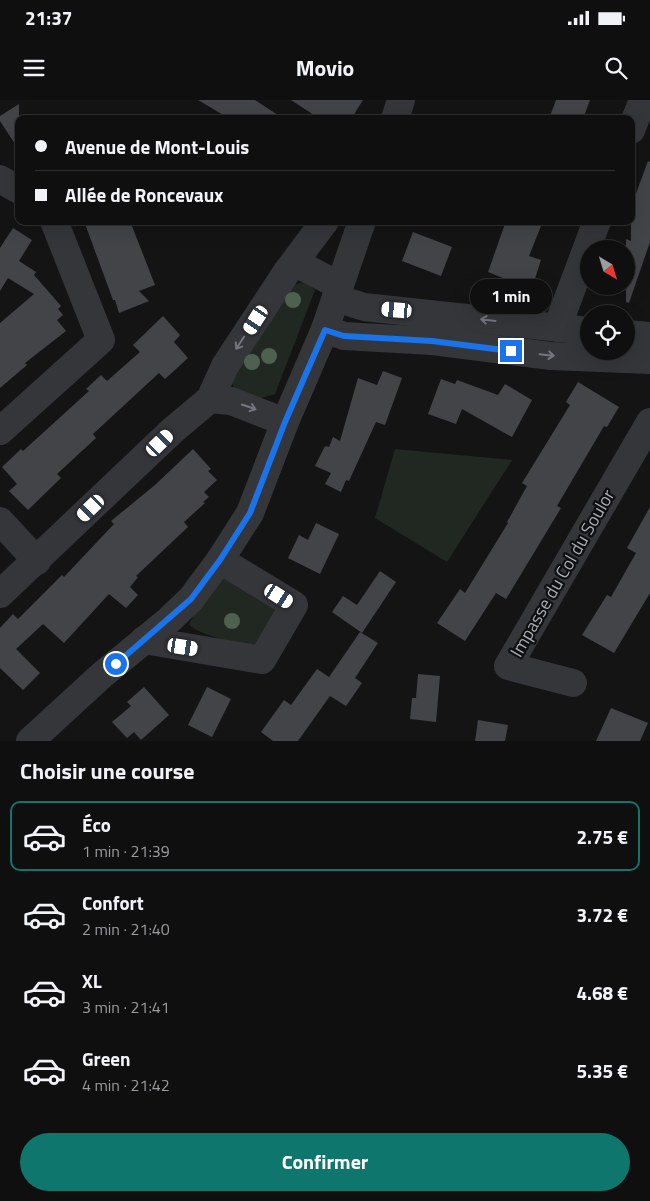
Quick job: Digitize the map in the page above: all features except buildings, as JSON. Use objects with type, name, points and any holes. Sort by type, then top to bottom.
[{"type":"street","points":[[396,115],[401,100]]},
{"type":"street","points":[[635,120],[643,100]]},
{"type":"street","points":[[0,180],[15,188]]},
{"type":"street","points":[[0,431],[101,340],[56,225]]},
{"type":"street","points":[[0,594],[37,561],[173,430],[210,399],[225,366],[322,225]]},
{"type":"street","points":[[30,741],[191,599],[220,560],[250,513],[285,422],[325,330],[361,225]]},
{"type":"street","points":[[557,328],[596,225]]},
{"type":"street","points":[[291,268],[364,307],[580,330]]},
{"type":"street","points":[[325,330],[344,336],[432,341],[551,356],[650,360]]},
{"type":"street","points":[[635,335],[650,336]]},
{"type":"street","points":[[210,399],[231,401],[285,422]]},
{"type":"street","name":"Impasse du Col du Soulor","points":[[573,683],[508,666],[650,422]]},
{"type":"street","points":[[0,522],[37,561]]},
{"type":"street","points":[[144,640],[262,660],[294,605],[220,560]]},
{"type":"shaded area","points":[[302,282],[310,285],[315,290],[275,394],[257,399],[235,391],[231,380],[294,285]]},
{"type":"shaded area","points":[[395,449],[512,460],[447,562],[375,518]]},
{"type":"shaded area","points":[[224,577],[280,604],[257,645],[211,636],[189,624],[195,613]]},
{"type":"route","points":[[116,664],[191,599],[220,560],[250,513],[285,422],[325,330],[344,336],[432,341],[511,351]]}]
